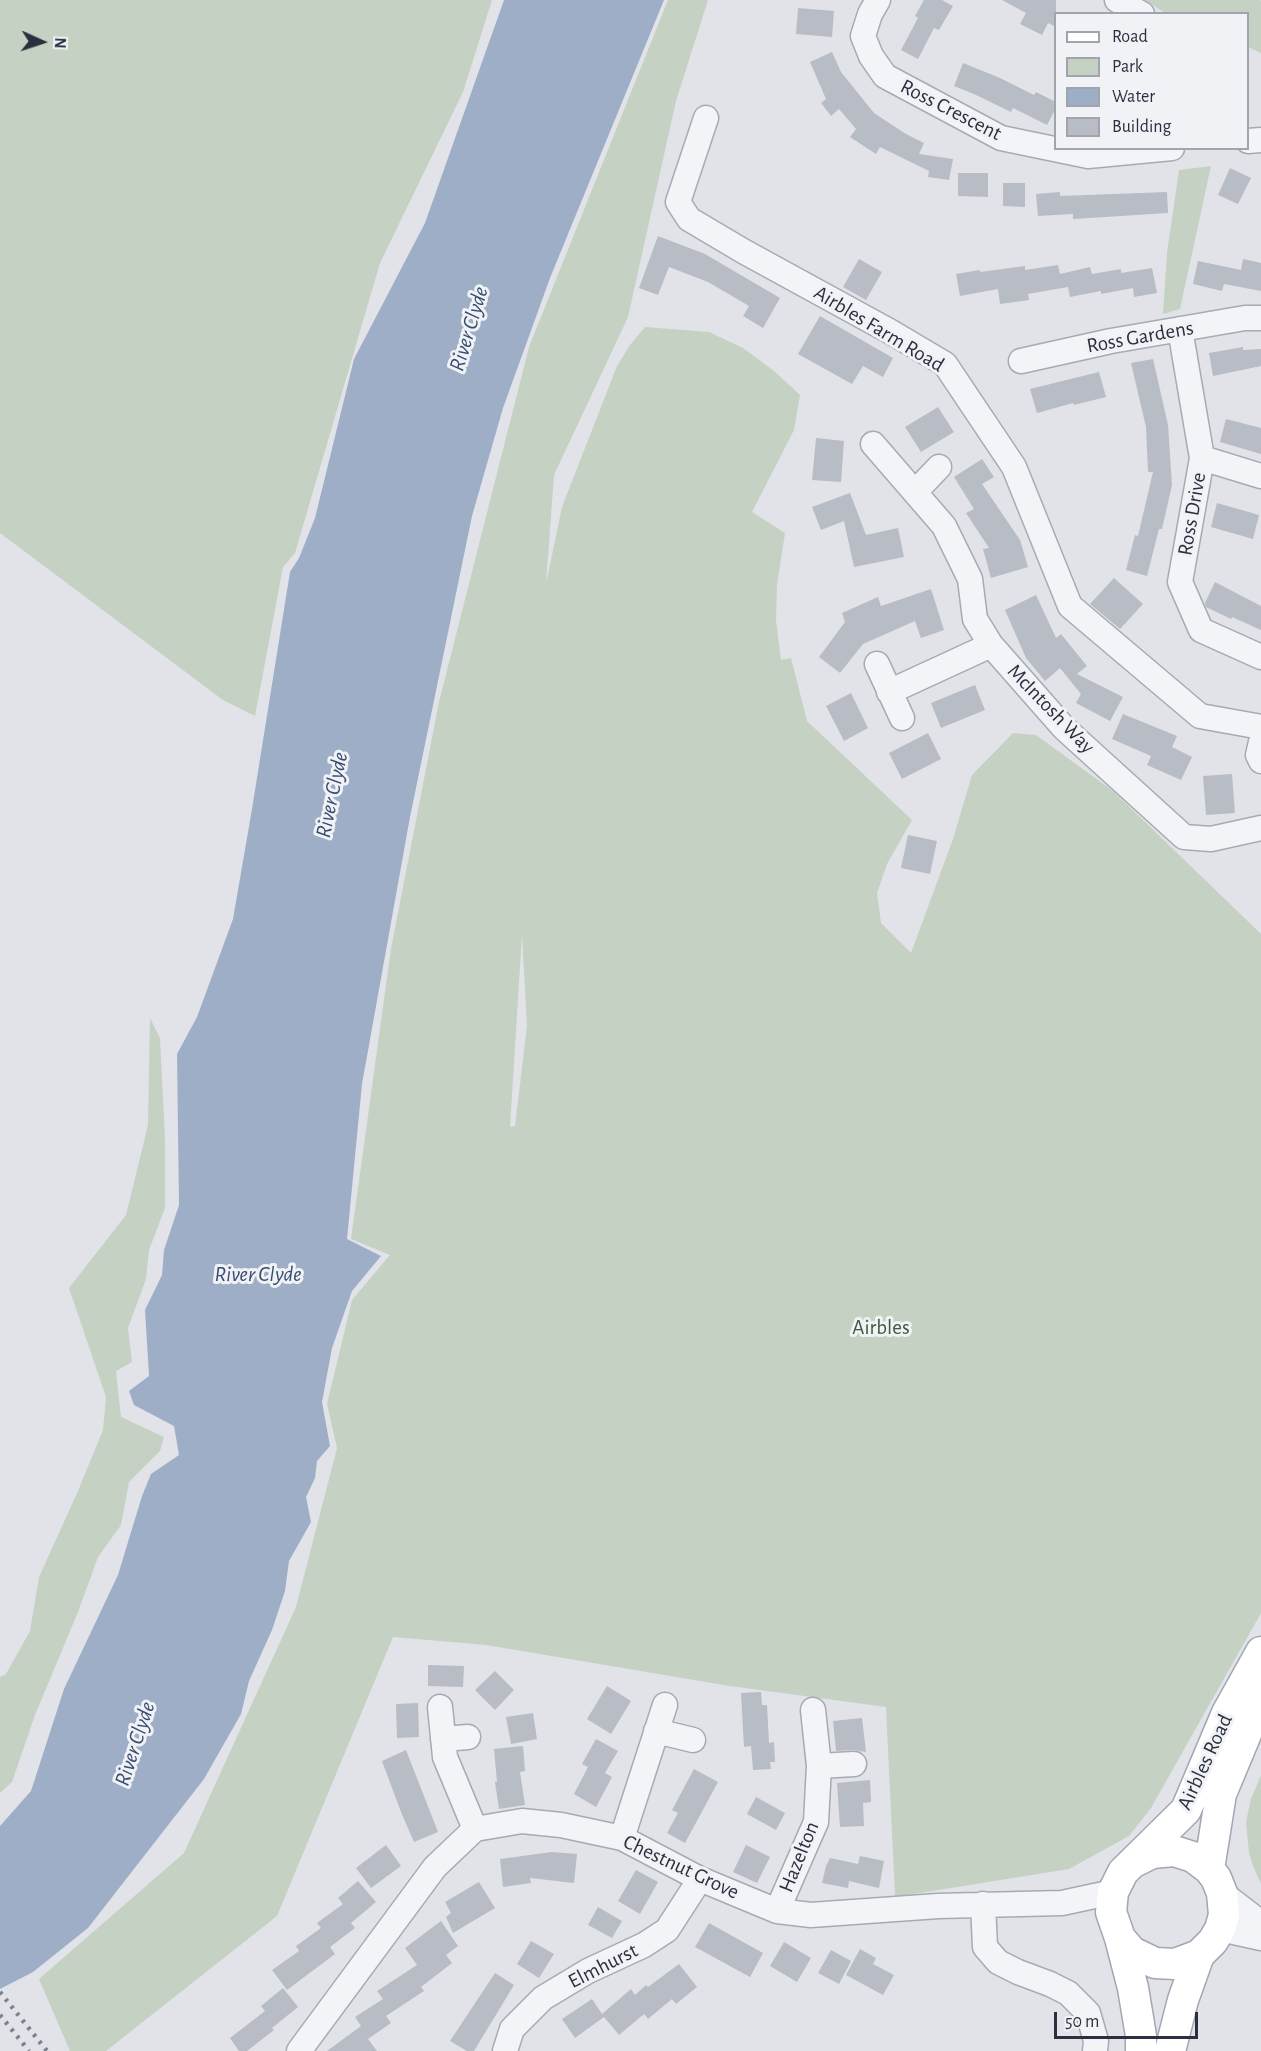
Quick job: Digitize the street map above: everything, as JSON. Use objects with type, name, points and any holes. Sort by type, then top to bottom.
[{"type":"main road","name":"Airbles Road","points":[[1115,1914],[1123,1872],[1186,1810],[1227,1713],[1261,1652]]},
{"type":"main road","name":"Airbles Road","points":[[1220,1929],[1224,1915],[1215,1881],[1221,1794],[1261,1698]]},
{"type":"main road","points":[[1135,1861],[1152,1853],[1174,1851],[1193,1857],[1215,1881]]},
{"type":"main road","points":[[1115,1914],[1132,1952],[1155,1963],[1175,1964],[1199,1955],[1213,1941],[1220,1929]]},
{"type":"main road","points":[[1115,1914],[1132,1988],[1141,2036],[1141,2051]]},
{"type":"main road","points":[[1170,2051],[1183,2000],[1199,1955]]},
{"type":"street","name":"Ross Crescent","points":[[878,0],[870,14],[863,36],[871,56],[885,76],[1001,138],[1054,149]]},
{"type":"street","points":[[1117,0],[1138,12]]},
{"type":"street","name":"Airbles Farm Road","points":[[706,118],[678,202],[689,219],[945,364],[1014,467],[1070,606],[1200,716],[1261,727]]},
{"type":"street","name":"Ross Crescent","points":[[1059,150],[1088,156],[1151,150]]},
{"type":"street","name":"Ross Gardens","points":[[1021,361],[1111,341],[1245,318],[1261,318]]},
{"type":"street","name":"Ross Drive","points":[[1180,329],[1202,458],[1180,582],[1201,630],[1261,657]]},
{"type":"street","name":"McIntosh Way","points":[[873,444],[944,526],[970,579],[975,619],[991,645],[1064,728],[1184,837],[1211,838],[1261,828]]},
{"type":"street","points":[[1202,458],[1261,476]]},
{"type":"street","points":[[915,492],[939,467]]},
{"type":"street","points":[[889,692],[991,645]]},
{"type":"street","points":[[877,664],[902,718]]},
{"type":"street","points":[[1261,742],[1258,755],[1261,760]]},
{"type":"street","points":[[622,1838],[664,1705]]},
{"type":"street","points":[[299,2051],[435,1867],[475,1829],[445,1757],[441,1707]]},
{"type":"street","name":"Hazelton","points":[[777,1911],[816,1822],[819,1766],[813,1710]]},
{"type":"street","points":[[656,1731],[693,1740]]},
{"type":"street","points":[[443,1739],[468,1737]]},
{"type":"street","points":[[819,1766],[854,1764]]},
{"type":"street","name":"Chestnut Grove","points":[[475,1829],[522,1821],[561,1825],[622,1838],[700,1879],[777,1911],[811,1915],[983,1904],[1062,1903],[1115,1914]]},
{"type":"street","name":"Elmhurst","points":[[505,2051],[512,2029],[543,1998],[588,1971],[645,1946],[667,1930],[700,1879]]},
{"type":"street","points":[[1215,1881],[1261,1923]]},
{"type":"street","points":[[983,1904],[985,1947],[998,1962],[1050,1984],[1075,2000],[1088,2013],[1096,2041],[1095,2051]]},
{"type":"street","points":[[1220,1929],[1261,1938]]},
{"type":"green space","points":[[0,0],[492,0],[463,92],[380,263],[295,553],[283,567],[255,716],[223,700],[0,533]]},
{"type":"green space","name":"Airbles","points":[[668,0],[708,0],[676,101],[628,317],[554,475],[546,584],[562,507],[617,366],[645,327],[709,332],[743,348],[774,371],[800,395],[794,430],[752,512],[785,533],[777,585],[776,620],[781,660],[791,658],[807,721],[912,820],[887,864],[877,893],[881,923],[911,953],[953,839],[972,775],[1013,733],[1036,735],[1113,791],[1261,934],[1261,1613],[1151,1808],[1129,1836],[1069,1869],[895,1897],[886,1707],[730,1686],[486,1645],[393,1637],[277,1916],[106,2051],[70,2051],[39,1979],[184,1853],[296,1607],[337,1448],[327,1404],[352,1300],[390,1255],[351,1239],[391,949],[439,702],[529,347]],"holes":[[[522,934],[527,1026],[515,1126],[510,1127]]]},
{"type":"green space","points":[[1145,0],[1260,0],[1261,53],[1249,47],[1249,12],[1163,12]]},
{"type":"green space","points":[[1211,166],[1180,309],[1163,314],[1167,253],[1179,170]]},
{"type":"green space","points":[[150,1018],[160,1038],[165,1138],[165,1208],[149,1250],[146,1279],[128,1328],[132,1362],[116,1371],[121,1417],[164,1437],[160,1451],[129,1482],[121,1525],[98,1557],[35,1715],[12,1782],[0,1793],[0,1677],[6,1674],[30,1631],[39,1577],[103,1430],[106,1397],[69,1288],[126,1215],[148,1125]]},
{"type":"green space","points":[[1261,1775],[1261,1884],[1249,1853],[1246,1822],[1251,1799]]},
{"type":"water","name":"River Clyde","points":[[504,0],[664,0],[550,278],[503,408],[472,516],[410,817],[362,1084],[347,1239],[381,1256],[352,1291],[332,1348],[322,1402],[330,1446],[317,1461],[315,1478],[306,1497],[311,1522],[289,1561],[285,1591],[272,1630],[249,1681],[241,1714],[204,1779],[88,1928],[33,1972],[0,1989],[0,1826],[31,1791],[64,1689],[118,1575],[151,1474],[179,1455],[174,1426],[134,1405],[129,1391],[149,1376],[145,1310],[162,1275],[164,1250],[179,1205],[177,1054],[197,1017],[233,919],[290,572],[299,558],[315,518],[354,359],[425,223]]},
{"type":"building","points":[[924,0],[942,0],[953,6],[939,30],[934,28],[918,59],[901,50],[918,18],[915,16]]},
{"type":"building","points":[[1002,0],[1056,0],[1054,26],[1048,23],[1042,35],[1020,24],[1026,13]]},
{"type":"building","points":[[798,8],[834,11],[832,37],[796,34]]},
{"type":"building","points":[[832,52],[841,72],[874,113],[924,143],[919,154],[953,159],[949,180],[928,177],[929,171],[880,147],[876,154],[850,137],[856,129],[839,109],[831,116],[821,103],[826,99],[810,62]]},
{"type":"building","points":[[963,63],[1034,95],[1036,92],[1054,101],[1054,112],[1047,125],[1013,108],[1011,112],[954,86]]},
{"type":"building","points":[[1230,168],[1251,178],[1238,204],[1218,195]]},
{"type":"building","points":[[958,173],[988,173],[988,197],[958,196]]},
{"type":"building","points":[[1003,183],[1025,183],[1025,207],[1003,206]]},
{"type":"building","points":[[1060,192],[1060,196],[1167,192],[1168,213],[1073,219],[1073,214],[1038,216],[1036,194]]},
{"type":"building","points":[[658,236],[705,254],[780,298],[763,328],[743,316],[749,306],[708,282],[669,267],[658,295],[639,288]]},
{"type":"building","points":[[859,259],[882,272],[866,300],[843,287]]},
{"type":"building","points":[[1243,259],[1261,263],[1261,291],[1224,284],[1222,291],[1193,284],[1198,261],[1241,270]]},
{"type":"building","points":[[1058,265],[1060,274],[1090,267],[1092,274],[1121,269],[1121,273],[1152,268],[1157,293],[1134,297],[1133,288],[1070,297],[1068,287],[1028,294],[1029,300],[1000,304],[998,289],[960,296],[956,274],[1025,266],[1025,270]]},
{"type":"building","points":[[820,316],[893,358],[883,377],[863,366],[852,384],[798,354]]},
{"type":"building","points":[[1243,347],[1243,350],[1261,349],[1261,366],[1213,376],[1209,353]]},
{"type":"building","points":[[1153,359],[1168,425],[1172,485],[1162,529],[1159,529],[1147,576],[1126,570],[1135,535],[1138,536],[1153,472],[1148,472],[1146,427],[1131,363]]},
{"type":"building","points":[[1099,372],[1106,397],[1037,413],[1030,389]]},
{"type":"building","points":[[938,407],[954,432],[921,452],[905,427]]},
{"type":"building","points":[[1226,419],[1261,428],[1261,454],[1220,442]]},
{"type":"building","points":[[816,438],[844,441],[841,482],[812,480]]},
{"type":"building","points":[[982,459],[994,477],[982,484],[1020,540],[1028,567],[991,578],[983,549],[989,548],[966,513],[974,509],[954,477]]},
{"type":"building","points":[[850,493],[866,535],[898,528],[904,557],[854,567],[844,521],[821,530],[812,507]]},
{"type":"building","points":[[1217,503],[1259,515],[1253,539],[1211,527]]},
{"type":"building","points":[[1114,578],[1143,604],[1120,629],[1090,604]]},
{"type":"building","points":[[1215,582],[1261,606],[1261,630],[1206,607],[1205,603]]},
{"type":"building","points":[[931,589],[944,630],[921,638],[915,621],[863,644],[840,673],[819,657],[845,622],[842,613],[878,597],[881,606]]},
{"type":"building","points":[[1036,595],[1056,638],[1061,634],[1087,666],[1077,674],[1123,697],[1110,721],[1076,703],[1081,694],[1060,668],[1045,681],[1026,658],[1005,610]]},
{"type":"building","points":[[975,685],[985,710],[941,728],[931,703]]},
{"type":"building","points":[[851,693],[868,728],[844,741],[826,706]]},
{"type":"building","points":[[1123,714],[1177,736],[1172,747],[1192,757],[1181,780],[1147,765],[1151,756],[1112,739]]},
{"type":"building","points":[[928,733],[941,759],[902,779],[889,753]]},
{"type":"building","points":[[1232,774],[1235,813],[1206,815],[1203,776]]},
{"type":"building","points":[[908,835],[937,841],[930,874],[901,868]]},
{"type":"building","points":[[428,1665],[464,1666],[463,1687],[428,1686]]},
{"type":"building","points":[[495,1671],[514,1690],[495,1710],[475,1690]]},
{"type":"building","points":[[607,1686],[631,1701],[611,1734],[587,1719]]},
{"type":"building","points":[[761,1692],[762,1705],[767,1705],[769,1743],[774,1742],[775,1762],[770,1762],[771,1769],[753,1770],[751,1746],[744,1747],[741,1693]]},
{"type":"building","points":[[418,1703],[419,1737],[397,1738],[396,1704]]},
{"type":"building","points":[[533,1713],[537,1739],[511,1744],[506,1717]]},
{"type":"building","points":[[862,1718],[866,1752],[836,1751],[833,1721]]},
{"type":"building","points":[[596,1739],[618,1751],[605,1773],[612,1777],[596,1807],[574,1794],[588,1767],[582,1764]]},
{"type":"building","points":[[523,1746],[525,1771],[520,1772],[525,1805],[499,1809],[494,1749]]},
{"type":"building","points":[[406,1750],[438,1832],[414,1842],[382,1761]]},
{"type":"building","points":[[694,1769],[718,1782],[685,1843],[667,1833],[678,1813],[672,1810]]},
{"type":"building","points":[[870,1780],[871,1802],[863,1803],[864,1826],[840,1827],[837,1783]]},
{"type":"building","points":[[756,1797],[785,1813],[776,1830],[747,1814]]},
{"type":"building","points":[[386,1845],[401,1866],[371,1888],[356,1868]]},
{"type":"building","points":[[746,1845],[770,1857],[757,1883],[733,1872]]},
{"type":"building","points":[[552,1852],[577,1854],[574,1883],[530,1878],[531,1883],[503,1887],[500,1859]]},
{"type":"building","points":[[860,1856],[884,1861],[879,1888],[849,1881],[848,1888],[822,1883],[830,1858],[858,1864]]},
{"type":"building","points":[[636,1870],[658,1882],[640,1914],[618,1901]]},
{"type":"building","points":[[358,1881],[376,1902],[351,1923],[355,1928],[330,1947],[335,1954],[287,1990],[272,1970],[299,1951],[296,1946],[321,1928],[317,1923],[343,1904],[338,1898]]},
{"type":"building","points":[[479,1882],[495,1908],[453,1933],[446,1917],[451,1913],[445,1902]]},
{"type":"building","points":[[598,1907],[622,1921],[612,1938],[588,1925]]},
{"type":"building","points":[[441,1921],[458,1946],[446,1955],[452,1963],[421,1987],[424,1991],[386,2016],[391,2023],[368,2039],[377,2051],[327,2051],[361,2026],[355,2017],[383,1999],[377,1991],[417,1965],[405,1948]]},
{"type":"building","points":[[709,1923],[763,1953],[750,1977],[695,1947]]},
{"type":"building","points":[[531,1941],[554,1954],[539,1978],[517,1964]]},
{"type":"building","points":[[784,1942],[811,1958],[797,1982],[770,1966]]},
{"type":"building","points":[[860,1949],[876,1958],[873,1964],[894,1975],[883,1995],[846,1975]]},
{"type":"building","points":[[831,1950],[851,1961],[839,1984],[818,1973]]},
{"type":"building","points":[[679,1964],[697,1987],[676,2004],[672,1999],[648,2019],[644,2014],[619,2035],[604,2017],[575,2038],[562,2019],[592,1999],[602,2014],[631,1989],[635,1995],[646,1985],[648,1987]]},
{"type":"building","points":[[495,1973],[514,1985],[474,2051],[467,2051],[450,2041]]},
{"type":"building","points":[[283,1988],[298,2007],[247,2051],[239,2051],[230,2038],[265,2011],[261,2006]]},
{"type":"railway","points":[[0,1992],[47,2051]]},
{"type":"railway","points":[[0,2015],[29,2051]]}]
